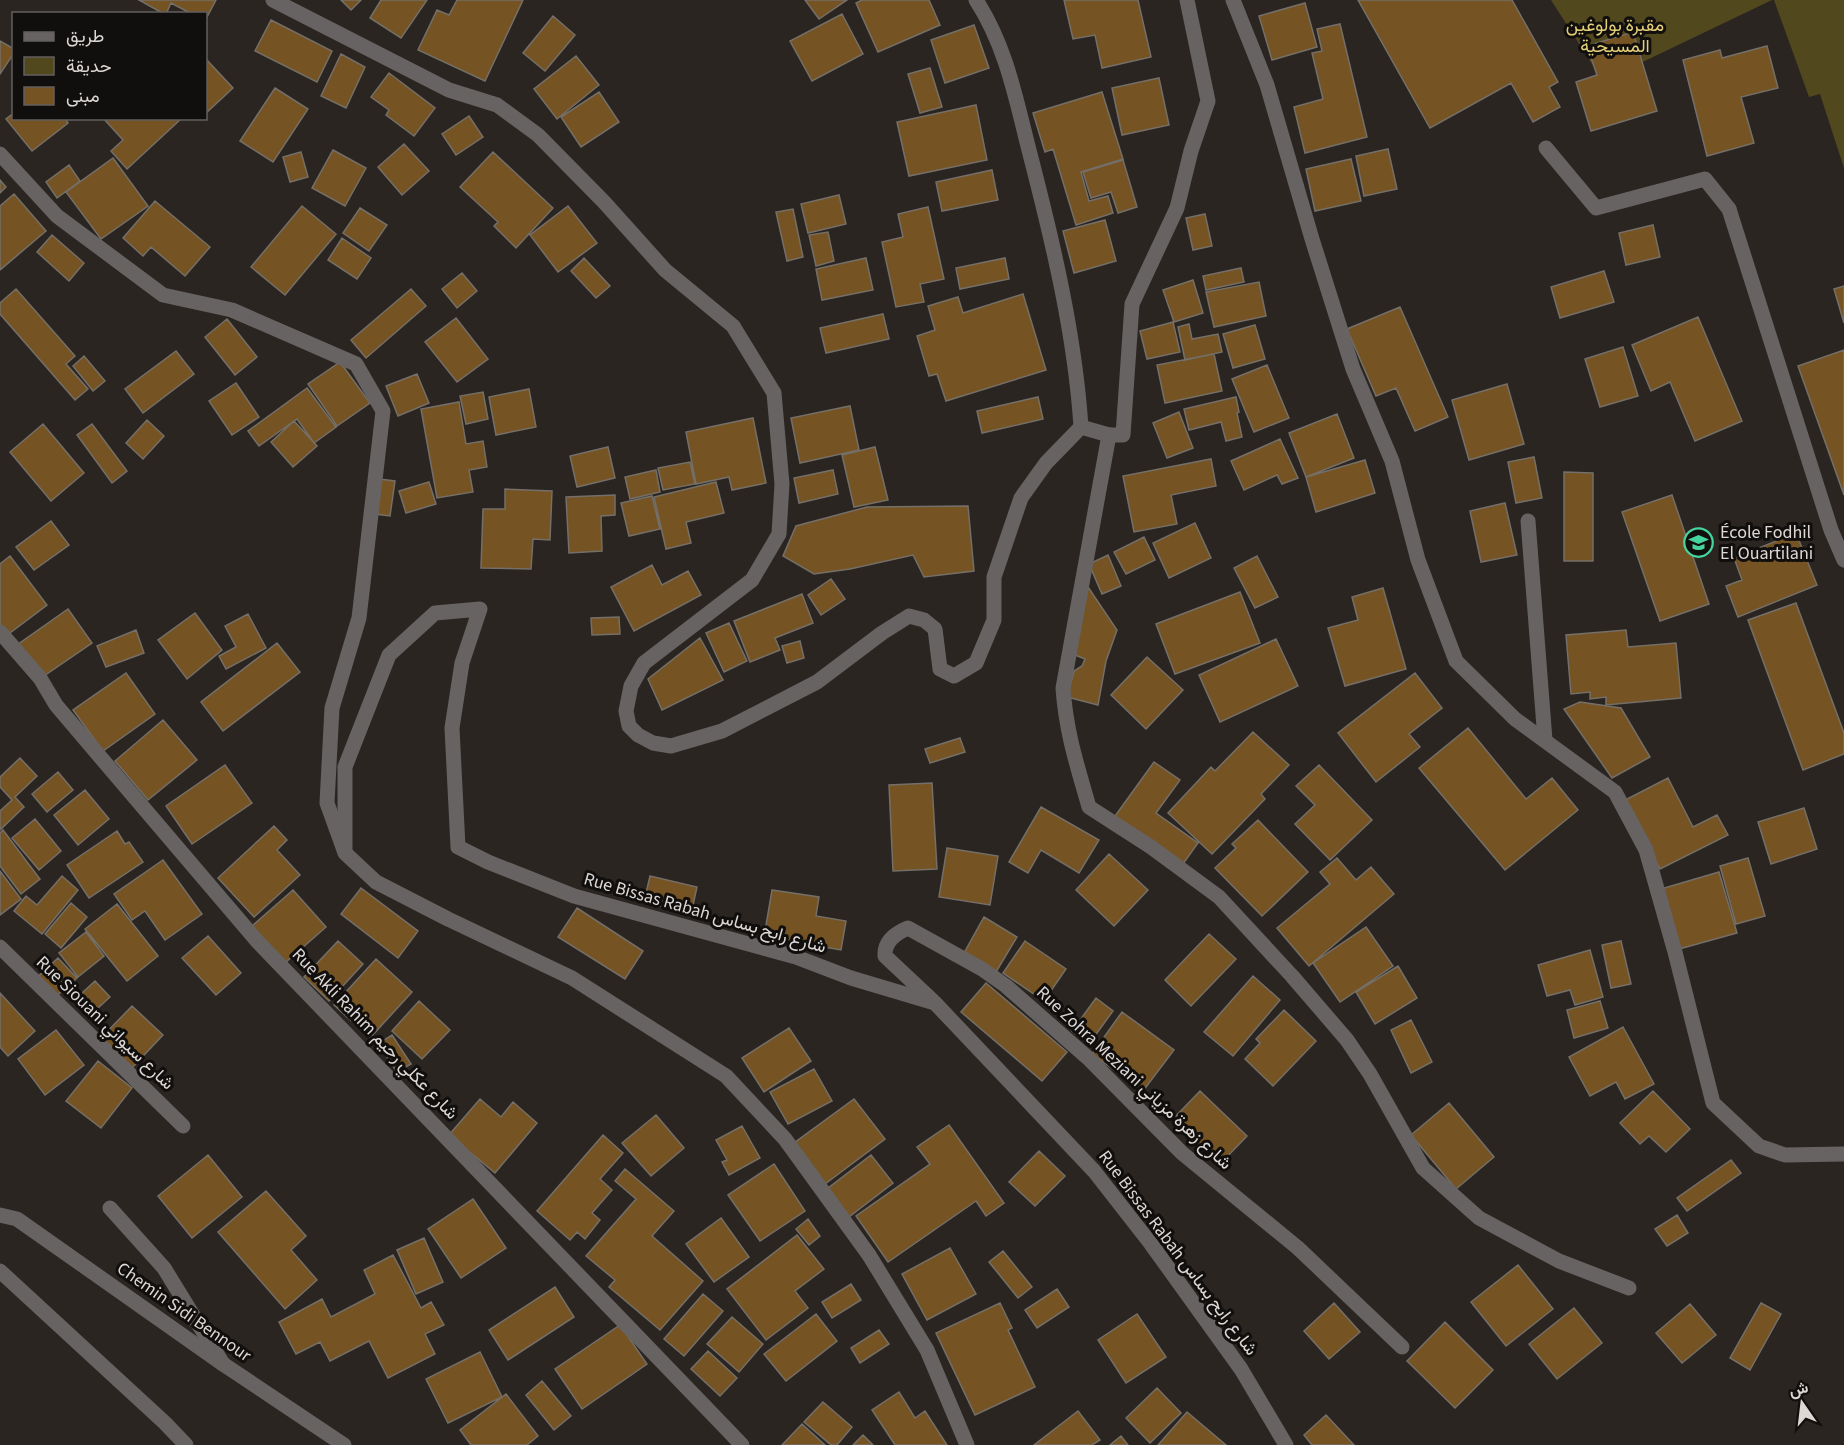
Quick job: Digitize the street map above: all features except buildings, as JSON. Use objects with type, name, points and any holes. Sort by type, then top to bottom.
[{"type":"street","points":[[273,0],[449,90],[497,105],[538,135],[604,202],[665,270],[733,326],[774,393],[782,484],[779,534],[752,580],[644,663],[631,686],[627,711],[629,726],[638,735],[653,743],[671,746],[722,731],[817,682],[882,633],[909,616],[924,620],[935,629],[940,669],[954,676],[976,663],[994,620],[994,576],[1021,498],[1046,463],[1081,427],[1078,379],[1047,222],[1005,57],[976,0]]},
{"type":"street","points":[[1081,427],[1108,435],[1123,435],[1132,303],[1177,208],[1191,151],[1208,101],[1187,0]]},
{"type":"street","points":[[1233,0],[1267,85],[1353,369],[1392,461],[1418,560],[1456,661],[1515,719],[1615,792],[1646,850],[1675,952],[1713,1103],[1759,1146],[1785,1155],[1844,1154]]},
{"type":"street","points":[[1546,148],[1596,208],[1706,179],[1729,209],[1831,530],[1844,560]]},
{"type":"street","points":[[0,154],[57,216],[163,295],[232,310],[356,364],[383,411],[359,618],[332,708],[327,803],[345,852],[376,882],[572,978],[726,1076],[785,1139],[869,1255],[927,1350],[967,1445]]},
{"type":"street","points":[[1108,435],[1063,688],[1065,718],[1071,746],[1089,807],[1151,847],[1219,897],[1347,1040],[1370,1074],[1423,1168],[1479,1218],[1559,1261],[1629,1288]]},
{"type":"street","points":[[1528,521],[1545,740]]},
{"type":"street","name":"Rue Bissas Rabah شارع رابح بساس","points":[[345,852],[345,767],[389,655],[435,613],[480,609],[462,663],[452,728],[458,847],[488,862],[574,896],[796,957],[851,978],[935,1004],[1094,1171],[1151,1244],[1241,1368],[1286,1445]]},
{"type":"street","name":"Rue Akli Rahim شارع عكلي رحيم","points":[[0,632],[40,678],[56,705],[257,941],[742,1445]]},
{"type":"street","name":"Rue Zohra Meziani شارع زهرة مزياني","points":[[935,1004],[885,956],[888,943],[897,932],[909,928],[982,969],[1006,986],[1088,1058],[1182,1153],[1298,1248],[1402,1347]]},
{"type":"street","name":"Rue Siouani شارع سيواني","points":[[0,947],[183,1126]]},
{"type":"street","points":[[110,1208],[164,1268],[223,1364]]},
{"type":"street","name":"Chemin Sidi Bennour","points":[[0,1215],[17,1219],[223,1364],[344,1445]]},
{"type":"street","points":[[0,1271],[186,1445]]},
{"type":"green space","name":"مقبرة بولوغين المسيحية","points":[[1551,0],[1772,0],[1603,81]]},
{"type":"green space","points":[[1774,0],[1844,0],[1844,168],[1820,94],[1809,97]]},
{"type":"place","name":"École Fodhil El Ouartilani","points":[[1699,542]]}]
